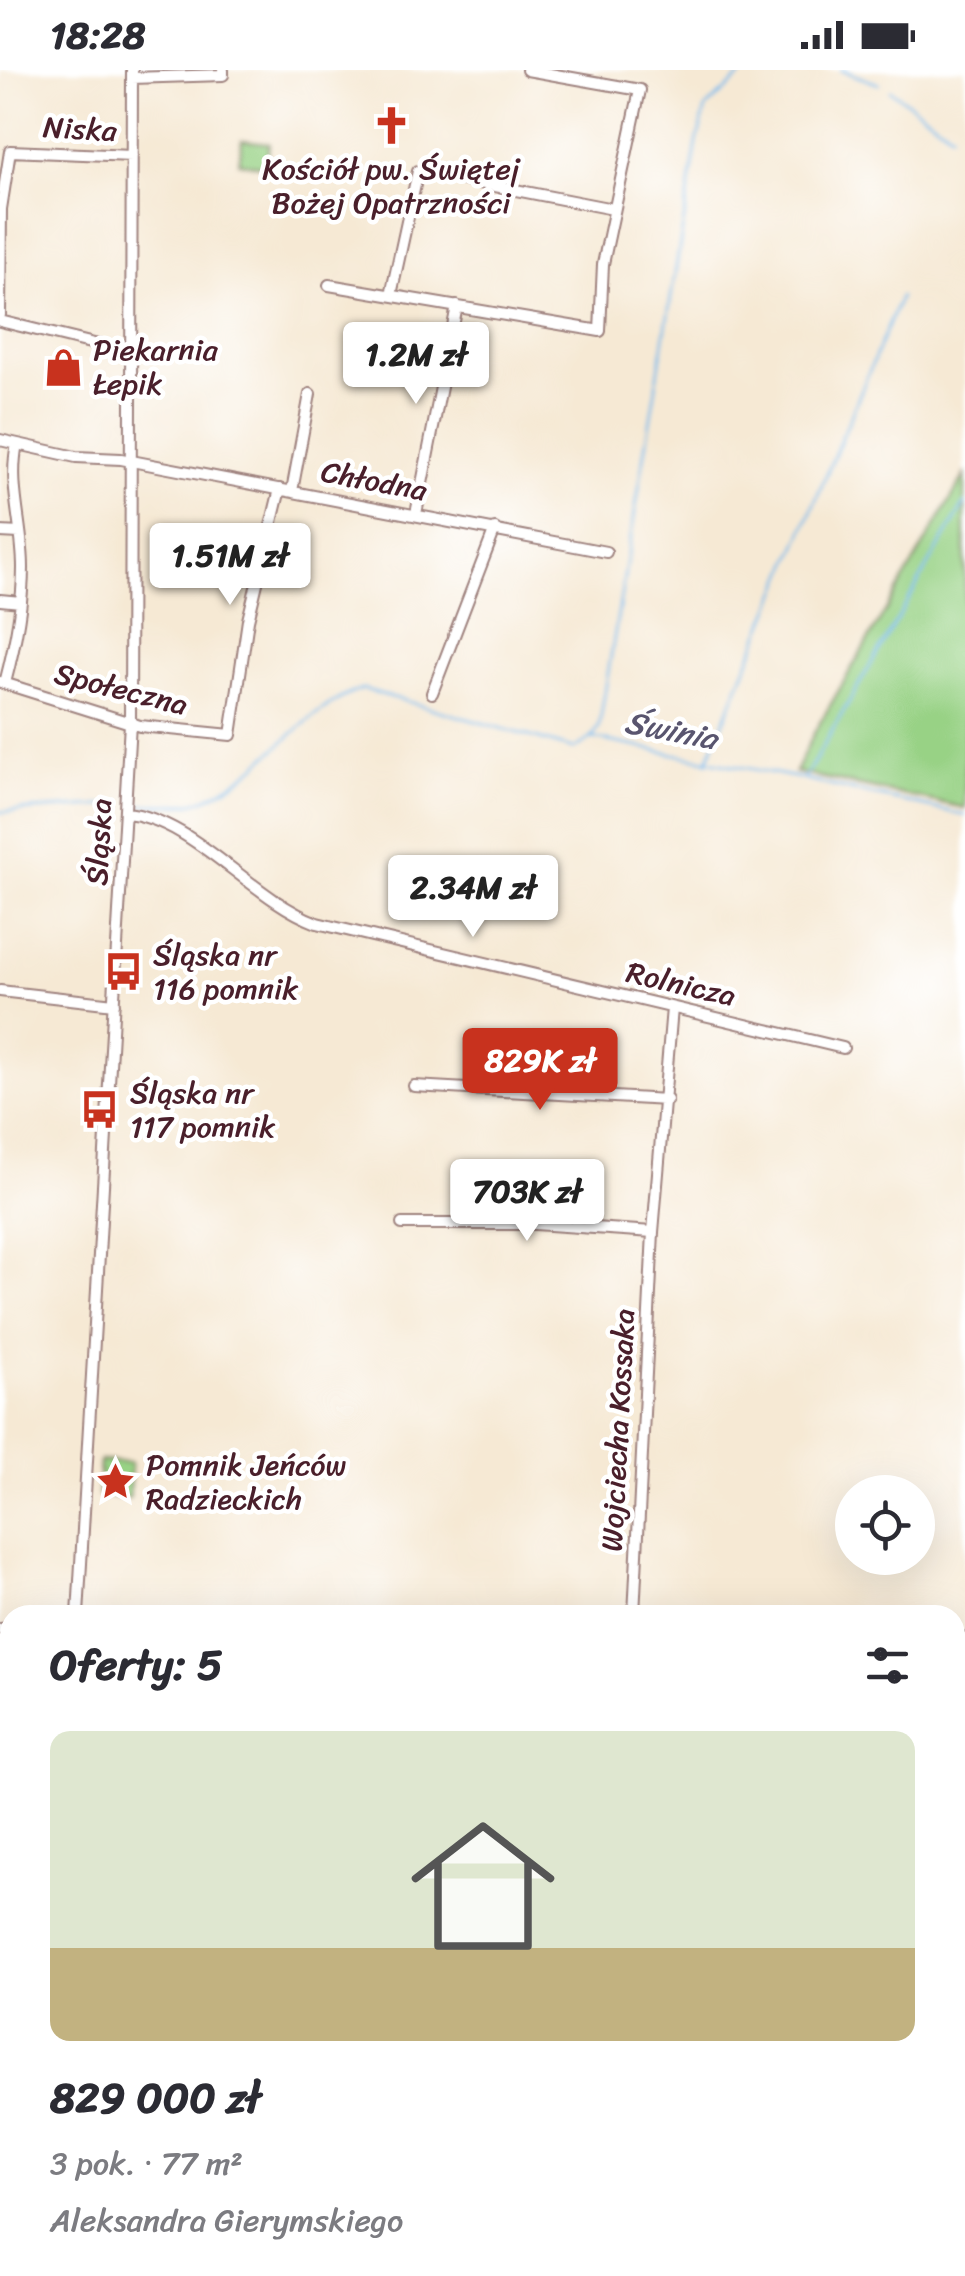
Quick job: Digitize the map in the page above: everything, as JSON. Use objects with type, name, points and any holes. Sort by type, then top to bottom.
[{"type":"street","points":[[132,74],[222,76],[223,70]]},
{"type":"street","points":[[329,284],[600,331],[603,264],[640,90],[527,70]]},
{"type":"street","name":"Śląska","points":[[79,1605],[130,723],[132,74]]},
{"type":"street","name":"Niska","points":[[0,318],[1,209],[7,150],[132,156]]},
{"type":"street","points":[[391,295],[418,170],[614,209]]},
{"type":"street","points":[[416,514],[456,306]]},
{"type":"street","points":[[0,318],[130,352]]},
{"type":"street","points":[[286,490],[310,394]]},
{"type":"street","name":"Chłodna","points":[[0,440],[76,458],[132,462],[606,552]]},
{"type":"street","points":[[1,683],[20,602],[20,533],[12,464],[17,444]]},
{"type":"street","name":"Społeczna","points":[[1,683],[130,723],[216,737],[231,735],[248,620],[286,490]]},
{"type":"street","points":[[432,694],[494,529]]},
{"type":"street","points":[[0,532],[20,533]]},
{"type":"street","points":[[0,600],[20,602]]},
{"type":"street","name":"Rolnicza","points":[[126,813],[162,820],[272,902],[306,918],[842,1048]]},
{"type":"street","points":[[0,991],[114,1004]]},
{"type":"street","name":"Wojciecha Kossaka","points":[[634,1605],[653,1232],[672,1008]]},
{"type":"street","points":[[414,1086],[667,1100]]},
{"type":"street","points":[[402,1224],[535,1224],[653,1232]]},
{"type":"green space","points":[[242,140],[269,143],[266,166],[239,163]]},
{"type":"green space","points":[[965,475],[965,808],[795,772],[815,731]]},
{"type":"green space","points":[[100,1461],[131,1463],[129,1498],[98,1496]]},
{"type":"waterway","points":[[592,738],[599,727],[697,142],[706,108],[748,70]]},
{"type":"waterway","points":[[841,70],[879,84]]},
{"type":"waterway","points":[[890,90],[952,134]]},
{"type":"waterway","points":[[707,762],[900,297]]},
{"type":"waterway","name":"Świnia","points":[[138,805],[192,803],[222,791],[319,712],[363,689],[574,749],[592,738],[804,779],[965,503]]},
{"type":"waterway","points":[[805,780],[965,815]]},
{"type":"waterway","name":"Świnia","points":[[0,812],[113,805]]},
{"type":"place","name":"Kościół pw. Świętej Bożej Opatrzności","points":[[391,125]]},
{"type":"place","name":"Piekarnia Łepik","points":[[63,367]]},
{"type":"place","name":"Śląska nr 116 pomnik","points":[[123,972]]},
{"type":"place","name":"Śląska nr 117 pomnik","points":[[100,1110]]},
{"type":"place","name":"Pomnik Jeńców Radzieckich","points":[[116,1482]]}]
